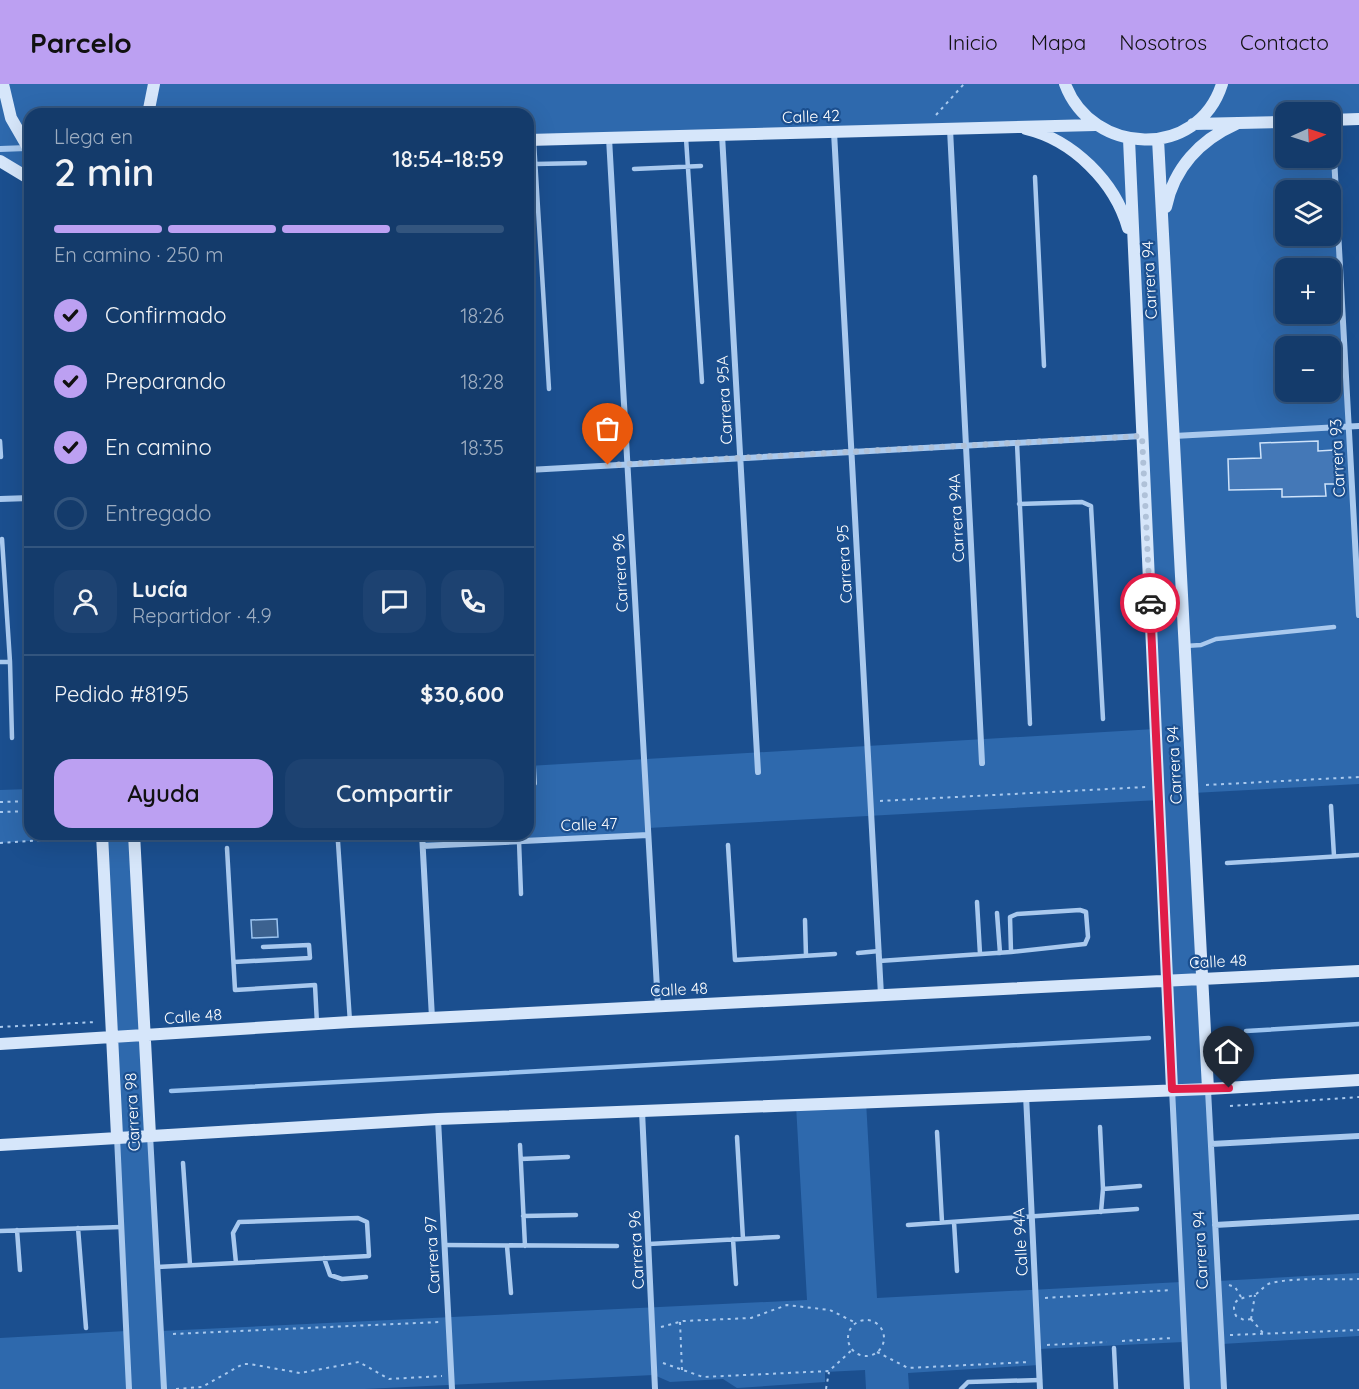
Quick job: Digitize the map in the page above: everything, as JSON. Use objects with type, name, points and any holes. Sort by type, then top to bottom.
[{"type":"street","points":[[3,84],[10,118],[24,142]]},
{"type":"street","points":[[149,108],[154,84]]},
{"type":"street","points":[[1065,84],[1080,111],[1095,125],[1129,139],[1158,139],[1193,124],[1208,110],[1222,84]]},
{"type":"street","points":[[1341,120],[1359,120]]},
{"type":"street","points":[[1193,124],[1275,122]]},
{"type":"street","points":[[1163,230],[1172,185],[1188,159],[1209,138],[1236,124]]},
{"type":"street","name":"Calle 42","points":[[534,140],[1095,125]]},
{"type":"street","points":[[1010,127],[1048,137],[1082,159],[1108,188],[1127,224],[1132,243]]},
{"type":"street","name":"Carrera 94A","points":[[950,129],[982,763]]},
{"type":"street","name":"Carrera 95","points":[[834,132],[881,995]]},
{"type":"street","name":"Carrera 95A","points":[[722,135],[758,772]]},
{"type":"street","name":"Carrera 96","points":[[609,138],[658,1006]]},
{"type":"street","name":"Carrera 94","points":[[1129,139],[1132,243],[1187,1389]]},
{"type":"street","name":"Carrera 94","points":[[1158,139],[1224,1389]]},
{"type":"street","points":[[0,149],[24,149]]},
{"type":"street","points":[[0,161],[24,175]]},
{"type":"street","name":"Carrera 93","points":[[1334,168],[1359,615]]},
{"type":"street","points":[[1174,436],[1359,426]]},
{"type":"street","points":[[534,470],[1142,436]]},
{"type":"street","points":[[0,500],[24,498]]},
{"type":"street","name":"Calle 47","points":[[423,846],[648,835]]},
{"type":"street","name":"Carrera 98","points":[[102,840],[129,1389]]},
{"type":"street","name":"Carrera 98","points":[[134,840],[164,1389]]},
{"type":"street","points":[[422,840],[432,1018]]},
{"type":"street","name":"Calle 48","points":[[0,1044],[350,1022],[1359,971]]},
{"type":"street","points":[[0,1144],[438,1119],[1208,1089],[1359,1080]]},
{"type":"street","name":"Calle 94A","points":[[1026,1095],[1041,1389]]},
{"type":"street","name":"Carrera 96","points":[[642,1111],[655,1389]]},
{"type":"street","name":"Carrera 97","points":[[438,1119],[452,1389]]},
{"type":"street","points":[[1211,1144],[1359,1137]]},
{"type":"street","points":[[1215,1225],[1359,1217]]},
{"type":"lane","points":[[686,136],[702,382]]},
{"type":"lane","points":[[534,158],[549,389]]},
{"type":"lane","points":[[535,164],[585,163]]},
{"type":"lane","points":[[634,168],[701,166]]},
{"type":"lane","points":[[1035,177],[1044,366]]},
{"type":"lane","points":[[0,441],[1,457]]},
{"type":"lane","points":[[1017,443],[1030,724]]},
{"type":"lane","points":[[1019,504],[1082,502],[1091,506],[1103,718]]},
{"type":"lane","points":[[2,539],[10,662],[12,738]]},
{"type":"lane","points":[[1185,646],[1201,645],[1216,639],[1334,627]]},
{"type":"lane","points":[[0,662],[10,662]]},
{"type":"lane","points":[[1331,806],[1334,856]]},
{"type":"lane","points":[[519,841],[521,894]]},
{"type":"lane","points":[[339,842],[350,1022]]},
{"type":"lane","points":[[728,845],[735,960],[836,954]]},
{"type":"lane","points":[[227,848],[235,990],[315,985],[316,1024]]},
{"type":"lane","points":[[1227,863],[1359,855]]},
{"type":"lane","points":[[977,902],[980,954]]},
{"type":"lane","points":[[879,961],[1000,953],[1011,952],[1085,944],[1088,937],[1086,912],[1080,910],[1027,913],[1010,917],[1011,952]]},
{"type":"lane","points":[[997,913],[1000,953]]},
{"type":"lane","points":[[805,920],[806,956]]},
{"type":"lane","points":[[234,962],[310,958],[309,945],[263,947]]},
{"type":"lane","points":[[858,953],[879,951]]},
{"type":"lane","points":[[1100,1127],[1103,1189],[1101,1212]]},
{"type":"lane","points":[[937,1132],[942,1222]]},
{"type":"lane","points":[[737,1137],[743,1239]]},
{"type":"lane","points":[[520,1145],[525,1246]]},
{"type":"lane","points":[[521,1159],[568,1157]]},
{"type":"lane","points":[[183,1163],[190,1265]]},
{"type":"lane","points":[[1103,1189],[1140,1186]]},
{"type":"lane","points":[[908,1225],[1137,1209]]},
{"type":"lane","points":[[523,1216],[576,1215]]},
{"type":"lane","points":[[157,1267],[236,1263],[324,1258],[369,1256],[367,1222],[358,1218],[239,1222],[234,1233],[236,1263]]},
{"type":"lane","points":[[954,1222],[957,1271]]},
{"type":"lane","points":[[0,1231],[121,1227]]},
{"type":"lane","points":[[78,1228],[86,1328]]},
{"type":"lane","points":[[17,1230],[20,1270]]},
{"type":"lane","points":[[649,1244],[778,1237]]},
{"type":"lane","points":[[733,1239],[736,1284]]},
{"type":"lane","points":[[444,1245],[617,1246]]},
{"type":"lane","points":[[507,1246],[511,1293]]},
{"type":"lane","points":[[324,1258],[330,1275],[342,1279],[366,1277]]},
{"type":"lane","points":[[1114,1348],[1116,1389]]},
{"type":"lane","points":[[961,1389],[968,1382],[1040,1380]]},
{"type":"path","points":[[935,117],[964,84]]},
{"type":"path","points":[[1192,786],[1359,777]]},
{"type":"path","points":[[871,802],[1158,787]]},
{"type":"path","points":[[0,802],[24,801]]},
{"type":"path","points":[[0,812],[24,810]]},
{"type":"path","points":[[0,843],[50,840]]},
{"type":"path","points":[[0,1027],[96,1022]]},
{"type":"path","points":[[1230,1106],[1359,1097]]},
{"type":"path","points":[[1251,1319],[1241,1320],[1235,1314],[1236,1304],[1241,1298],[1255,1295],[1270,1283],[1359,1278]]},
{"type":"path","points":[[1218,1286],[1233,1285],[1241,1298]]},
{"type":"path","points":[[1036,1298],[1182,1289]]},
{"type":"path","points":[[1251,1319],[1255,1295]]},
{"type":"path","points":[[653,1330],[680,1322],[751,1318],[777,1307],[800,1305],[830,1310],[856,1323],[870,1320],[882,1329],[884,1339],[877,1352]]},
{"type":"path","points":[[1251,1319],[1264,1334]]},
{"type":"path","points":[[173,1334],[449,1322]]},
{"type":"path","points":[[680,1322],[682,1370]]},
{"type":"path","points":[[853,1349],[849,1335],[856,1323]]},
{"type":"path","points":[[1221,1335],[1359,1330]]},
{"type":"path","points":[[853,1349],[867,1355],[877,1352],[908,1368],[1039,1361]]},
{"type":"path","points":[[654,1360],[703,1377],[829,1371],[853,1349]]},
{"type":"path","points":[[176,1389],[202,1387],[243,1364],[300,1373],[359,1362],[389,1378],[451,1376]]},
{"type":"path","points":[[826,1389],[830,1381],[829,1371]]},
{"type":"shaded area","points":[[0,84],[1359,84],[1359,119],[1341,120],[1341,102],[1275,102],[1275,168],[1336,168],[1336,180],[1275,180],[1275,246],[1340,246],[1340,258],[1275,258],[1275,324],[1341,324],[1341,272],[1359,615],[1359,784],[1193,793],[1218,1281],[1359,1273],[1359,1336],[1222,1344],[1224,1389],[1187,1389],[1184,1342],[1039,1349],[1039,1365],[908,1373],[909,1389],[866,1389],[865,1370],[825,1372],[825,1382],[737,1388],[723,1379],[670,1382],[654,1375],[365,1389],[0,1389],[0,1338],[126,1331],[101,840],[134,840],[161,1331],[807,1300],[796,1105],[866,1101],[877,1298],[1181,1282],[1159,800],[648,828],[648,835],[423,846],[422,840],[534,840],[534,766],[1155,729],[1132,243],[1096,172],[1030,130],[534,140],[534,108],[24,108],[24,175],[0,161]]},
{"type":"shaded area","points":[[24,789],[24,840],[43,840],[0,843],[0,790]]},
{"type":"shaded area","points":[[277,919],[278,937],[252,938],[251,920]]},
{"type":"building","points":[[1318,441],[1318,451],[1334,450],[1335,484],[1325,484],[1326,496],[1282,497],[1282,489],[1229,490],[1228,459],[1261,458],[1260,443]]},
{"type":"waterway","points":[[1246,1031],[1359,1024]]},
{"type":"waterway","points":[[171,1091],[1149,1038]]},
{"type":"way so far","points":[[608,465],[1142,436],[1150,603]]},
{"type":"route","points":[[1150,603],[1172,1089],[1229,1088]]}]
